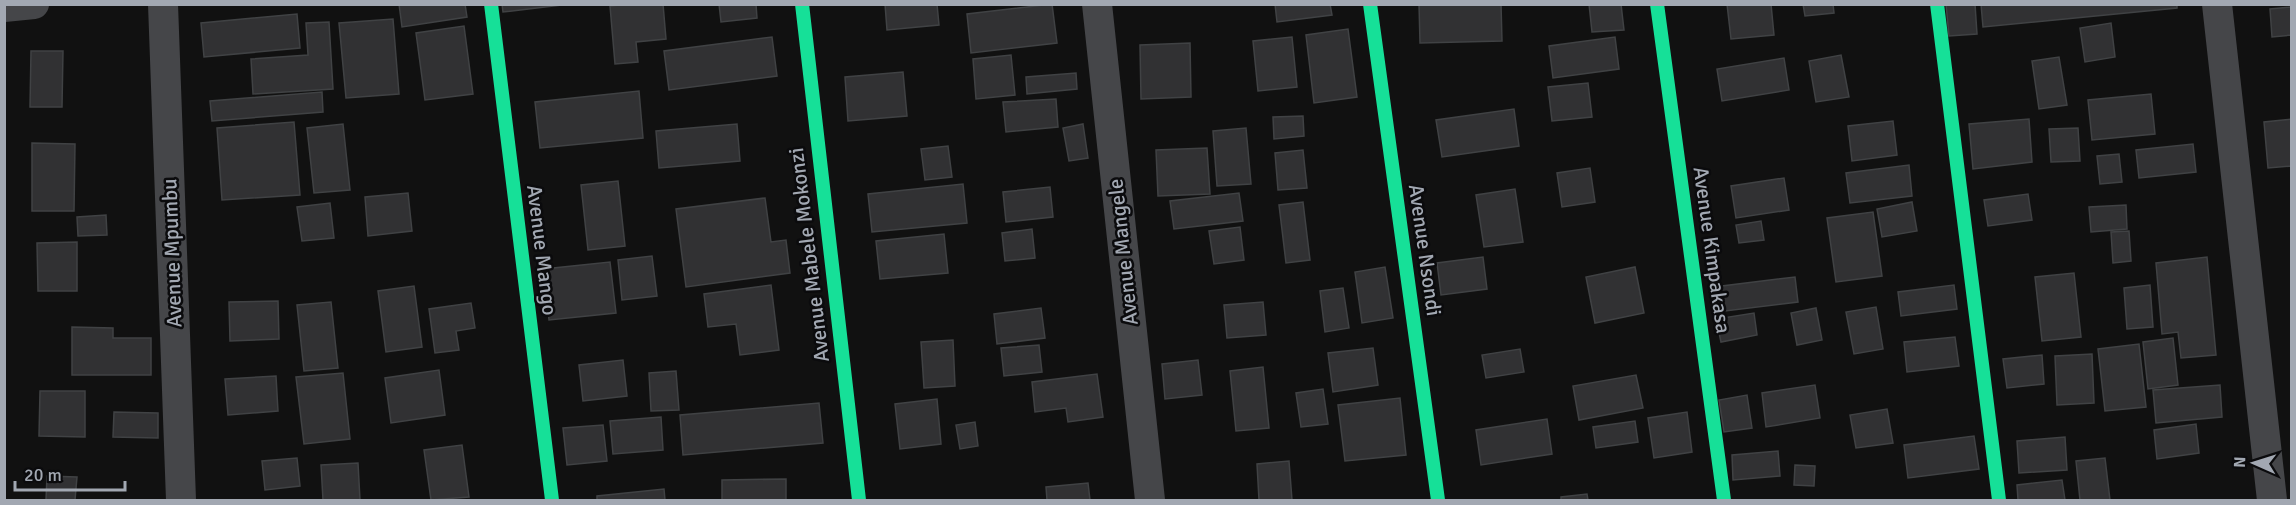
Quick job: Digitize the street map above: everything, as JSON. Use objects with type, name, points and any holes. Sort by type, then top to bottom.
[{"type":"street","points":[[4,7],[34,4]]},
{"type":"street","name":"Avenue Mpumbu","points":[[163,4],[181,501]]},
{"type":"street","name":"Avenue Mango","points":[[491,4],[552,501]]},
{"type":"street","name":"Avenue Mabele Mokonzi","points":[[802,4],[859,501]]},
{"type":"street","name":"Avenue Mangele","points":[[1097,4],[1150,501]]},
{"type":"street","name":"Avenue Nsondi","points":[[1371,4],[1438,501]]},
{"type":"street","name":"Avenue Kimpakasa","points":[[1657,4],[1724,501]]},
{"type":"street","points":[[1937,4],[1999,501]]},
{"type":"street","points":[[2217,4],[2272,501]]},
{"type":"building","points":[[399,4],[465,4],[467,17],[402,27]]},
{"type":"building","points":[[502,4],[570,4],[503,12]]},
{"type":"building","points":[[663,4],[666,39],[636,42],[638,62],[615,64],[610,6]]},
{"type":"building","points":[[719,4],[756,4],[757,18],[721,22]]},
{"type":"building","points":[[885,4],[937,4],[939,25],[887,30]]},
{"type":"building","points":[[1052,4],[1057,43],[971,53],[967,14]]},
{"type":"building","points":[[1275,4],[1330,4],[1332,15],[1277,22]]},
{"type":"building","points":[[1419,4],[1501,4],[1502,41],[1420,43]]},
{"type":"building","points":[[1589,4],[1621,4],[1624,30],[1592,32]]},
{"type":"building","points":[[1727,4],[1771,4],[1774,35],[1731,39]]},
{"type":"building","points":[[1803,4],[1833,4],[1834,13],[1805,16]]},
{"type":"building","points":[[1946,4],[1975,4],[1977,34],[1949,36]]},
{"type":"building","points":[[1981,4],[2177,4],[2177,8],[1983,27]]},
{"type":"building","points":[[2292,7],[2292,35],[2272,37],[2270,9]]},
{"type":"building","points":[[297,14],[300,48],[204,57],[201,23]]},
{"type":"building","points":[[393,19],[399,94],[346,98],[339,23]]},
{"type":"building","points":[[329,22],[333,89],[253,94],[251,59],[308,55],[306,23]]},
{"type":"building","points":[[2111,23],[2115,57],[2085,62],[2080,28]]},
{"type":"building","points":[[464,26],[473,94],[425,100],[416,33]]},
{"type":"building","points":[[1348,29],[1357,97],[1314,103],[1306,35]]},
{"type":"building","points":[[772,37],[777,76],[669,90],[664,51]]},
{"type":"building","points":[[1292,37],[1297,87],[1258,91],[1253,41]]},
{"type":"building","points":[[1615,37],[1619,69],[1553,78],[1549,46]]},
{"type":"building","points":[[1190,43],[1191,97],[1141,99],[1140,45]]},
{"type":"building","points":[[31,51],[63,51],[62,107],[30,107]]},
{"type":"building","points":[[1011,55],[1015,95],[976,99],[973,59]]},
{"type":"building","points":[[1841,55],[1849,97],[1816,102],[1809,61]]},
{"type":"building","points":[[2059,57],[2067,105],[2039,109],[2032,61]]},
{"type":"building","points":[[1784,58],[1789,90],[1722,101],[1717,69]]},
{"type":"building","points":[[903,72],[907,116],[848,121],[845,77]]},
{"type":"building","points":[[1076,73],[1077,89],[1027,94],[1026,77]]},
{"type":"building","points":[[1588,83],[1592,117],[1552,121],[1548,87]]},
{"type":"building","points":[[639,91],[643,138],[540,148],[535,102]]},
{"type":"building","points":[[322,92],[323,112],[212,121],[210,101]]},
{"type":"building","points":[[2151,94],[2155,134],[2092,140],[2088,100]]},
{"type":"building","points":[[1056,99],[1058,127],[1006,132],[1003,102]]},
{"type":"building","points":[[1514,109],[1519,146],[1442,157],[1436,120]]},
{"type":"building","points":[[1303,116],[1304,136],[1274,139],[1273,117]]},
{"type":"building","points":[[2029,119],[2032,162],[1973,169],[1969,124]]},
{"type":"building","points":[[2292,119],[2292,166],[2268,168],[2264,122]]},
{"type":"building","points":[[1893,121],[1897,155],[1852,161],[1848,126]]},
{"type":"building","points":[[294,122],[300,195],[222,200],[217,128]]},
{"type":"building","points":[[343,124],[350,190],[314,193],[307,128]]},
{"type":"building","points":[[737,124],[740,161],[659,168],[656,131]]},
{"type":"building","points":[[1083,124],[1088,158],[1069,161],[1063,128]]},
{"type":"building","points":[[1246,128],[1251,184],[1217,186],[1213,131]]},
{"type":"building","points":[[2078,128],[2080,161],[2051,162],[2049,129]]},
{"type":"building","points":[[32,143],[75,144],[74,211],[32,211]]},
{"type":"building","points":[[2193,144],[2196,172],[2139,178],[2136,150]]},
{"type":"building","points":[[948,146],[952,177],[925,180],[921,149]]},
{"type":"building","points":[[1207,148],[1210,194],[1158,196],[1156,150]]},
{"type":"building","points":[[1303,150],[1307,188],[1278,190],[1275,153]]},
{"type":"building","points":[[2119,154],[2122,182],[2100,184],[2097,156]]},
{"type":"building","points":[[1909,165],[1912,196],[1850,203],[1846,173]]},
{"type":"building","points":[[1590,168],[1595,202],[1562,207],[1557,173]]},
{"type":"building","points":[[1784,178],[1789,210],[1736,218],[1731,186]]},
{"type":"building","points":[[618,181],[625,246],[588,250],[581,185]]},
{"type":"building","points":[[963,184],[967,223],[872,232],[868,194]]},
{"type":"building","points":[[1050,187],[1053,217],[1006,222],[1003,192]]},
{"type":"building","points":[[1515,189],[1523,242],[1484,247],[1476,195]]},
{"type":"building","points":[[408,193],[412,231],[368,236],[365,197]]},
{"type":"building","points":[[1239,193],[1243,221],[1174,229],[1170,201]]},
{"type":"building","points":[[2028,194],[2032,220],[1988,226],[1984,200]]},
{"type":"building","points":[[765,198],[771,242],[786,240],[790,273],[686,287],[676,209]]},
{"type":"building","points":[[1303,202],[1310,260],[1286,263],[1279,205]]},
{"type":"building","points":[[1912,202],[1917,231],[1882,237],[1877,209]]},
{"type":"building","points":[[330,203],[334,238],[302,241],[297,207]]},
{"type":"building","points":[[2126,205],[2127,229],[2091,232],[2089,207]]},
{"type":"building","points":[[1873,212],[1882,276],[1836,282],[1827,218]]},
{"type":"building","points":[[106,215],[107,235],[78,236],[77,217]]},
{"type":"building","points":[[1761,221],[1764,240],[1739,243],[1736,225]]},
{"type":"building","points":[[1240,227],[1244,260],[1214,264],[1209,231]]},
{"type":"building","points":[[1032,229],[1035,258],[1005,261],[1002,233]]},
{"type":"building","points":[[2129,231],[2131,261],[2113,263],[2111,232]]},
{"type":"building","points":[[944,234],[948,273],[880,279],[876,241]]},
{"type":"building","points":[[77,242],[77,291],[38,291],[37,243]]},
{"type":"building","points":[[652,256],[657,296],[622,300],[618,260]]},
{"type":"building","points":[[1483,257],[1487,289],[1441,295],[1437,263]]},
{"type":"building","points":[[2207,257],[2216,355],[2181,358],[2178,332],[2162,334],[2156,263]]},
{"type":"building","points":[[610,262],[616,313],[549,320],[544,269]]},
{"type":"building","points":[[1385,267],[1393,318],[1362,323],[1355,272]]},
{"type":"building","points":[[1635,267],[1644,313],[1595,323],[1586,277]]},
{"type":"building","points":[[2074,273],[2081,337],[2042,341],[2035,277]]},
{"type":"building","points":[[1795,277],[1798,302],[1717,312],[1714,287]]},
{"type":"building","points":[[771,285],[779,350],[740,355],[736,324],[708,327],[704,294]]},
{"type":"building","points":[[1954,285],[1957,309],[1901,316],[1898,292]]},
{"type":"building","points":[[2150,285],[2153,327],[2127,329],[2124,288]]},
{"type":"building","points":[[414,286],[422,347],[386,352],[378,291]]},
{"type":"building","points":[[1343,288],[1349,328],[1325,332],[1320,291]]},
{"type":"building","points":[[278,301],[279,339],[230,341],[229,302]]},
{"type":"building","points":[[331,302],[338,368],[304,371],[297,305]]},
{"type":"building","points":[[1263,302],[1266,335],[1227,338],[1224,305]]},
{"type":"building","points":[[471,303],[475,328],[456,331],[459,350],[435,353],[429,309]]},
{"type":"building","points":[[1876,307],[1883,349],[1854,354],[1846,312]]},
{"type":"building","points":[[1041,308],[1045,338],[997,344],[994,314]]},
{"type":"building","points":[[1816,308],[1822,340],[1797,345],[1791,313]]},
{"type":"building","points":[[1754,313],[1757,335],[1721,342],[1716,319]]},
{"type":"building","points":[[72,327],[113,328],[113,338],[151,338],[151,375],[72,375]]},
{"type":"building","points":[[1955,337],[1959,366],[1907,372],[1904,342]]},
{"type":"building","points":[[2173,338],[2178,385],[2148,389],[2143,342]]},
{"type":"building","points":[[953,340],[955,386],[924,388],[921,342]]},
{"type":"building","points":[[2139,344],[2146,407],[2105,411],[2098,349]]},
{"type":"building","points":[[1039,345],[1042,372],[1004,376],[1001,348]]},
{"type":"building","points":[[1373,348],[1378,385],[1333,392],[1328,353]]},
{"type":"building","points":[[1520,349],[1524,372],[1486,378],[1482,355]]},
{"type":"building","points":[[2092,354],[2094,403],[2057,405],[2055,356]]},
{"type":"building","points":[[2042,355],[2044,384],[2007,388],[2003,359]]},
{"type":"building","points":[[623,360],[627,396],[583,401],[579,365]]},
{"type":"building","points":[[1198,360],[1202,395],[1165,399],[1162,364]]},
{"type":"building","points":[[1263,367],[1269,428],[1236,431],[1230,371]]},
{"type":"building","points":[[439,370],[445,415],[391,423],[385,378]]},
{"type":"building","points":[[676,371],[679,410],[651,411],[649,373]]},
{"type":"building","points":[[343,373],[350,439],[304,444],[296,377]]},
{"type":"building","points":[[1097,374],[1103,417],[1068,422],[1066,408],[1035,412],[1032,382]]},
{"type":"building","points":[[1636,375],[1643,408],[1579,420],[1573,386]]},
{"type":"building","points":[[276,376],[278,411],[228,415],[225,379]]},
{"type":"building","points":[[1815,385],[1820,418],[1766,427],[1762,393]]},
{"type":"building","points":[[2220,385],[2222,417],[2156,423],[2153,390]]},
{"type":"building","points":[[1323,389],[1328,424],[1301,427],[1296,393]]},
{"type":"building","points":[[40,391],[85,391],[85,437],[39,436]]},
{"type":"building","points":[[1747,395],[1752,428],[1724,432],[1719,400]]},
{"type":"building","points":[[1400,398],[1406,455],[1345,461],[1338,405]]},
{"type":"building","points":[[937,399],[941,444],[900,449],[895,404]]},
{"type":"building","points":[[819,403],[823,443],[683,455],[680,415]]},
{"type":"building","points":[[1887,409],[1893,443],[1856,448],[1850,415]]},
{"type":"building","points":[[114,412],[158,413],[158,438],[113,437]]},
{"type":"building","points":[[1687,412],[1692,452],[1654,458],[1648,418]]},
{"type":"building","points":[[661,417],[663,450],[613,454],[610,421]]},
{"type":"building","points":[[1547,419],[1552,454],[1481,465],[1476,430]]},
{"type":"building","points":[[1635,421],[1638,442],[1596,448],[1593,427]]},
{"type":"building","points":[[975,422],[978,446],[960,449],[956,425]]},
{"type":"building","points":[[2196,424],[2199,453],[2157,459],[2154,430]]},
{"type":"building","points":[[603,425],[607,461],[567,465],[563,428]]},
{"type":"building","points":[[1974,436],[1979,469],[1908,478],[1904,445]]},
{"type":"building","points":[[2065,437],[2067,470],[2019,473],[2017,441]]},
{"type":"building","points":[[462,445],[469,497],[431,500],[424,450]]},
{"type":"building","points":[[1778,451],[1780,476],[1733,480],[1732,455]]},
{"type":"building","points":[[297,458],[300,486],[265,490],[262,461]]},
{"type":"building","points":[[2105,458],[2110,500],[2080,500],[2076,461]]},
{"type":"building","points":[[1289,461],[1292,500],[1259,500],[1257,464]]},
{"type":"building","points":[[358,463],[360,500],[323,500],[321,465]]},
{"type":"building","points":[[1795,465],[1815,466],[1814,486],[1794,485]]},
{"type":"building","points":[[47,476],[77,477],[75,500],[46,500]]},
{"type":"building","points":[[786,479],[786,500],[722,500],[722,480]]},
{"type":"building","points":[[2062,480],[2065,500],[2018,500],[2017,485]]},
{"type":"building","points":[[1088,483],[1090,500],[1047,500],[1046,487]]},
{"type":"building","points":[[664,489],[665,500],[597,500],[597,496]]},
{"type":"building","points":[[1587,494],[1588,500],[1561,500],[1561,497]]},
{"type":"traffic: fast","points":[[491,4],[552,500]]},
{"type":"traffic: fast","points":[[802,4],[859,500]]},
{"type":"traffic: fast","points":[[1370,4],[1438,500]]},
{"type":"traffic: fast","points":[[1657,4],[1724,500]]},
{"type":"traffic: fast","points":[[1937,4],[1999,500]]}]
